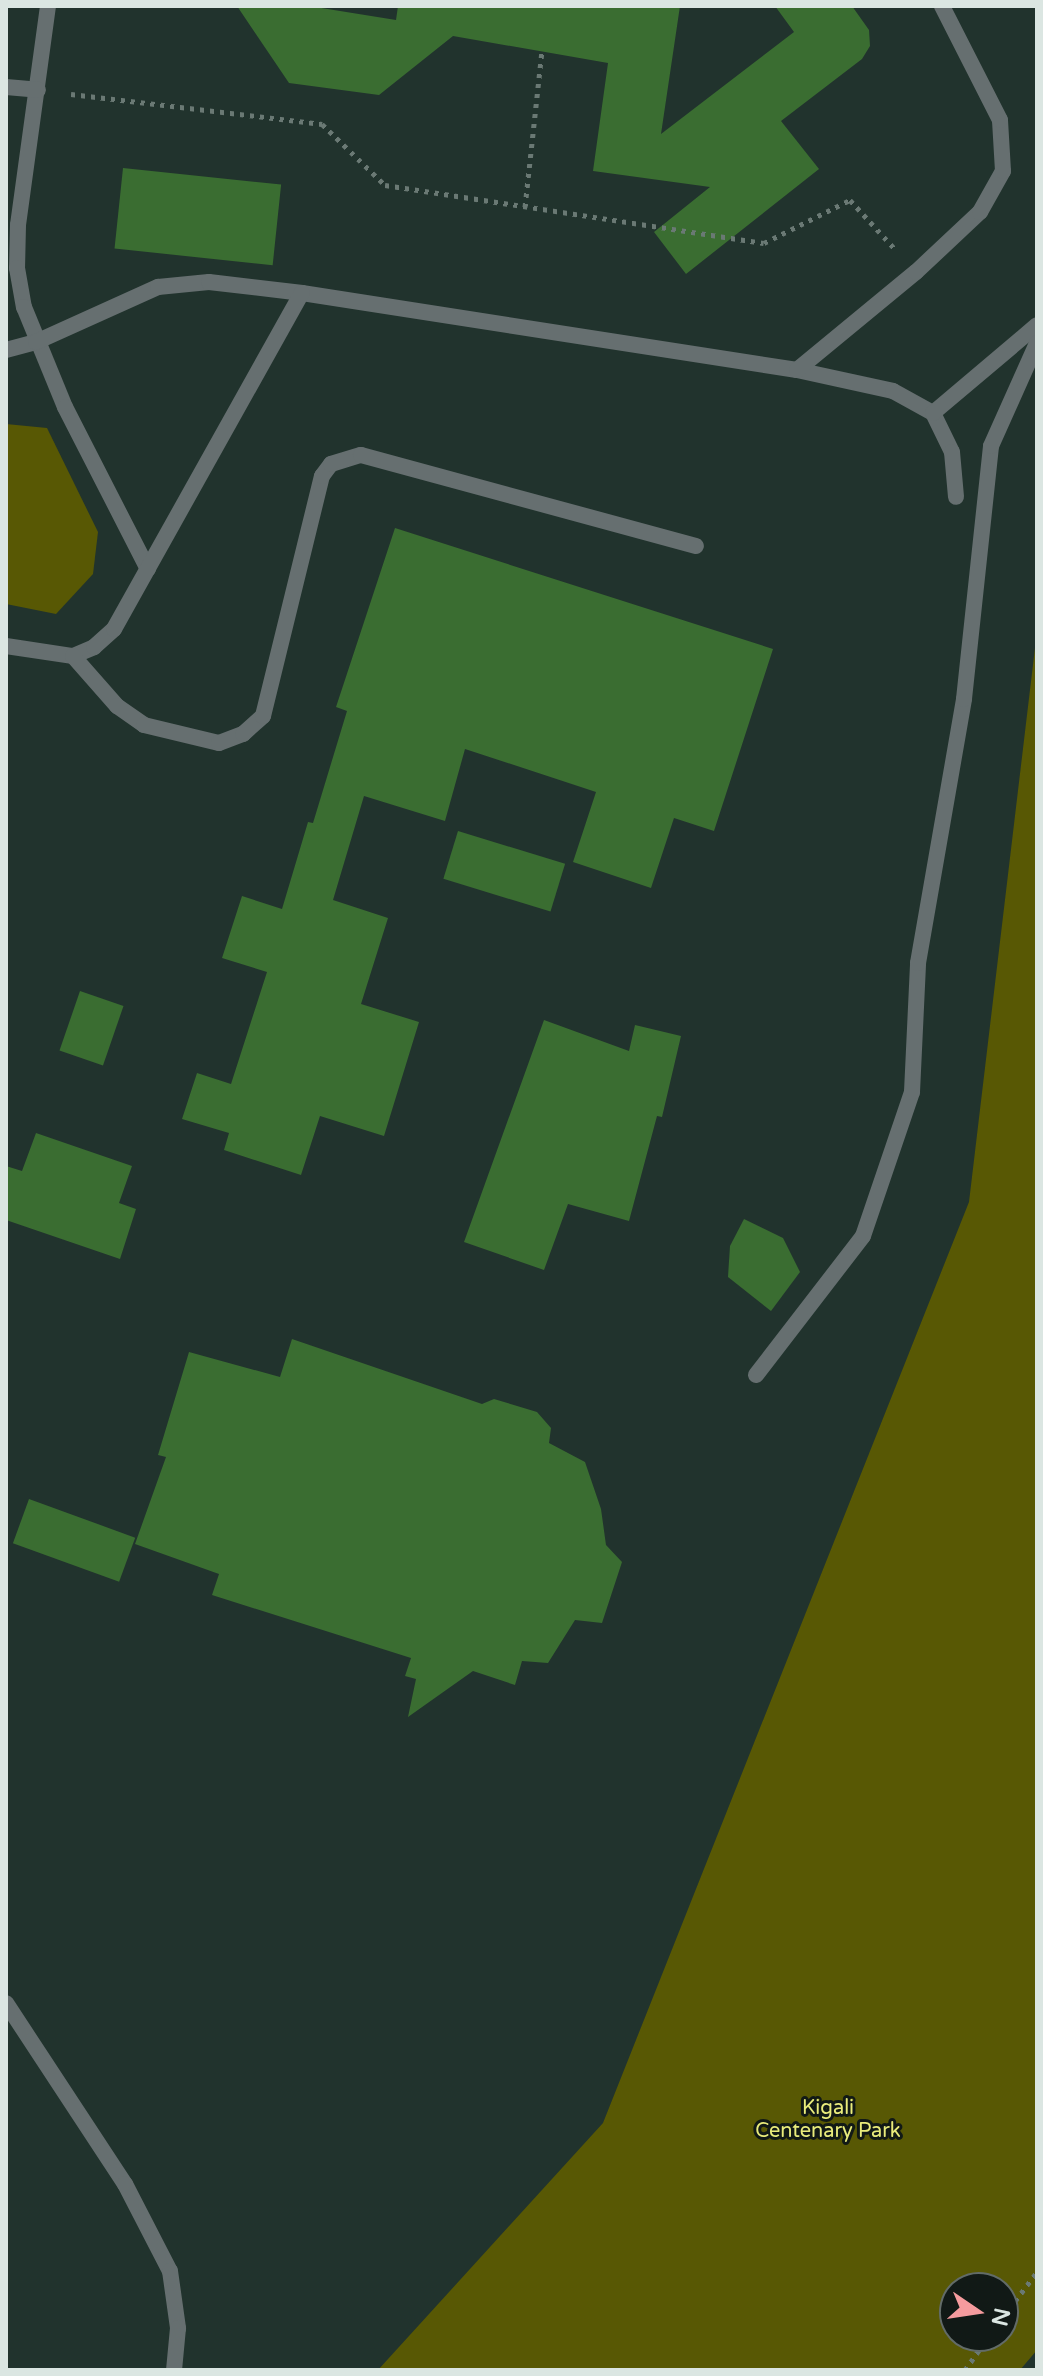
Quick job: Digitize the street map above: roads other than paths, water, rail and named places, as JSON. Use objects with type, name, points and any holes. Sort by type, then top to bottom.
[{"type":"street","points":[[48,6],[18,225],[17,268],[24,307],[36,342],[148,569]]},
{"type":"street","points":[[797,370],[916,272],[980,212],[1003,171],[1000,120],[942,6]]},
{"type":"street","points":[[6,87],[38,90]]},
{"type":"street","points":[[6,350],[36,342],[158,287],[209,282],[302,293],[797,370],[893,391],[933,413],[952,452],[956,497]]},
{"type":"street","points":[[6,646],[73,656],[94,647],[114,629],[302,293]]},
{"type":"street","points":[[933,413],[1037,325]]},
{"type":"street","points":[[756,1375],[863,1236],[912,1092],[918,963],[964,699],[991,446],[1037,343]]},
{"type":"street","points":[[73,656],[117,706],[144,725],[219,743],[243,734],[263,716],[322,476],[331,464],[361,455],[696,546]]},
{"type":"street","points":[[6,2003],[125,2184],[170,2271],[178,2328],[174,2370]]},
{"type":"park label","name":"Kigali Centenary Park","points":[[828,2120]]}]
